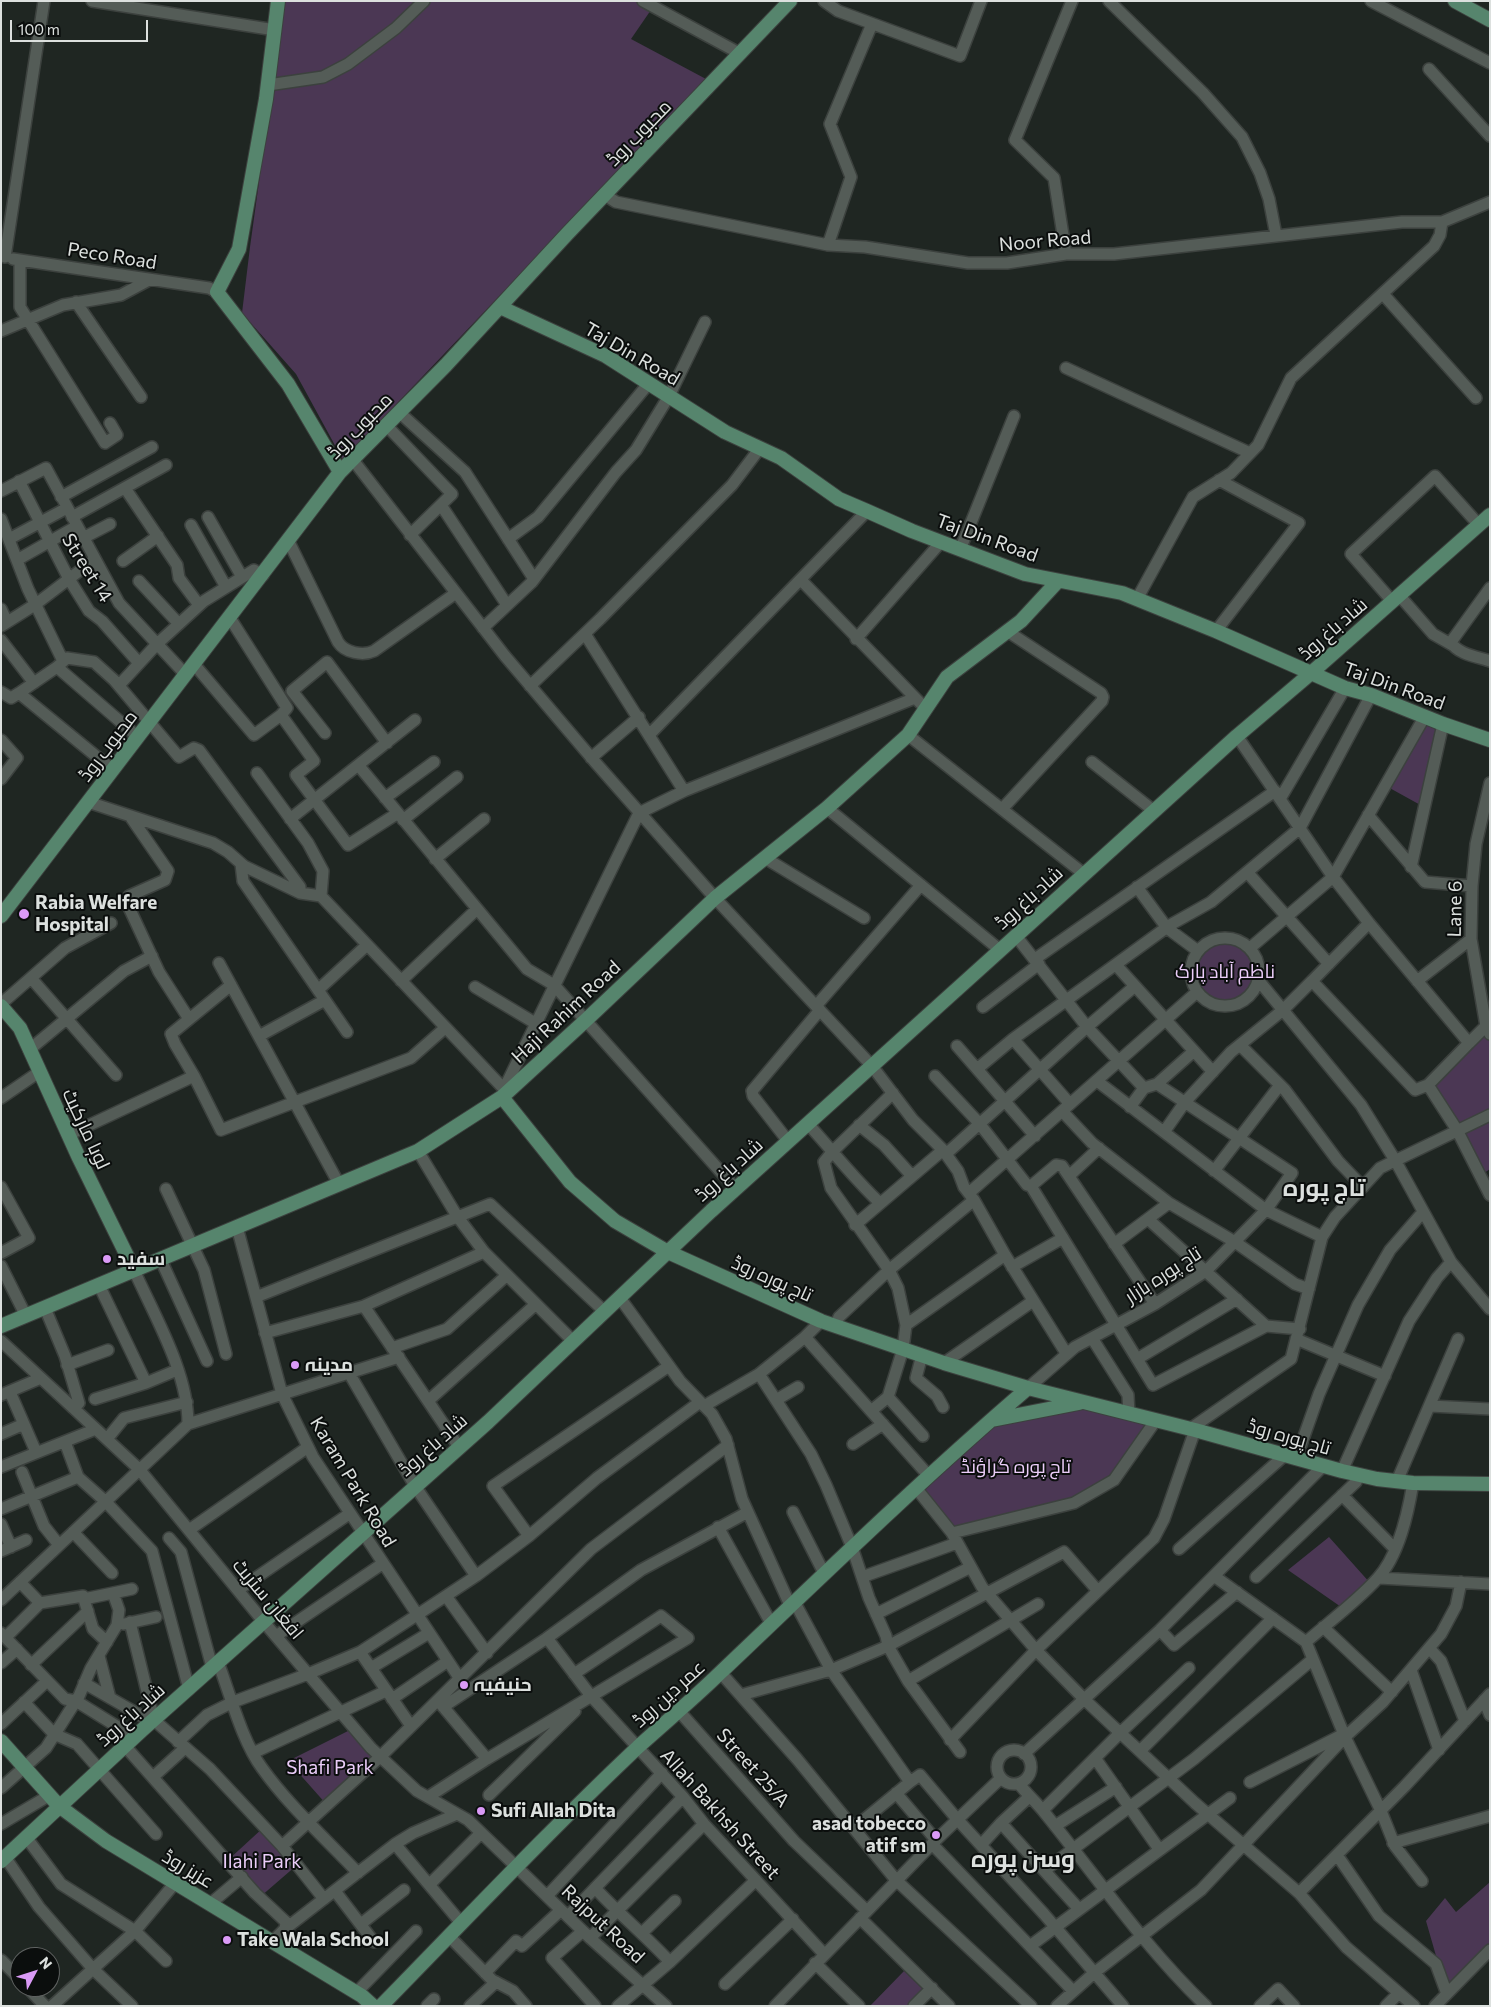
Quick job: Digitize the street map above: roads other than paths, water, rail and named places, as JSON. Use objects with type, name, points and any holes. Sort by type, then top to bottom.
[{"type":"main road","points":[[278,1],[268,85],[239,249],[217,292],[288,384],[340,472]]},
{"type":"main road","name":"محبوب روڈ","points":[[3,910],[190,670],[340,472],[400,413],[790,1]]},
{"type":"main road","points":[[1455,1],[1490,20]]},
{"type":"main road","points":[[1472,1],[1490,11]]},
{"type":"main road","name":"Taj Din Road","points":[[500,307],[606,356],[725,432],[781,458],[839,499],[868,512],[960,550],[1025,574],[1122,593],[1216,631],[1345,688],[1371,695],[1443,724],[1490,740]]},
{"type":"main road","name":"شاد باغ روڈ","points":[[3,1859],[215,1664],[459,1447],[788,1141],[1237,736],[1490,515]]},
{"type":"main road","name":"Haji Rahim Road","points":[[1,1326],[418,1151],[503,1093],[586,1021],[715,898],[827,808],[908,735],[947,677],[1021,621],[1058,581]]},
{"type":"main road","name":"لوہا مارکیٹ","points":[[3,1011],[20,1028],[68,1136],[134,1270]]},
{"type":"main road","name":"تاج پورہ روڈ","points":[[503,1093],[570,1182],[615,1221],[668,1252],[821,1321],[944,1363],[1028,1388],[1082,1403],[1193,1429],[1342,1471],[1398,1482],[1490,1484]]},
{"type":"main road","name":"عمر دین روڈ","points":[[382,2006],[516,1868],[637,1748],[721,1673],[792,1603],[929,1476],[1028,1388]]},
{"type":"main road","name":"تاج پورہ روڈ","points":[[991,1420],[1082,1403]]},
{"type":"main road","name":"عزیز روڈ","points":[[1,1741],[59,1806],[106,1841],[356,1993],[373,2006]]},
{"type":"street","points":[[3,257],[44,1]]},
{"type":"street","points":[[92,1],[274,30]]},
{"type":"street","points":[[268,85],[323,77],[348,64],[396,28],[424,1]]},
{"type":"street","points":[[643,1],[739,53]]},
{"type":"street","points":[[824,1],[838,11],[960,56],[981,1]]},
{"type":"street","points":[[1066,254],[1054,178],[1015,140],[1072,1]]},
{"type":"street","points":[[1109,1],[1203,93],[1242,138],[1260,173],[1269,199],[1276,235]]},
{"type":"street","points":[[1371,1],[1490,63]]},
{"type":"street","points":[[828,245],[851,177],[830,124],[872,24]]},
{"type":"street","points":[[1430,69],[1490,136]]},
{"type":"street","name":"Noor Road","points":[[605,195],[616,202],[828,245],[866,247],[968,263],[1007,263],[1066,254],[1114,254],[1402,222],[1442,222],[1490,202]]},
{"type":"street","points":[[1137,599],[1194,497],[1231,473],[1258,445],[1291,378],[1434,246],[1440,235],[1442,222]]},
{"type":"street","name":"Peco Road","points":[[3,257],[209,288],[217,292]]},
{"type":"street","points":[[20,260],[20,307],[27,320],[105,442],[117,435],[110,423]]},
{"type":"street","points":[[1,331],[48,310],[76,302],[121,295],[149,280]]},
{"type":"street","points":[[1383,294],[1476,398]]},
{"type":"street","points":[[76,302],[141,398]]},
{"type":"street","points":[[483,628],[534,579],[616,472],[636,450],[669,396],[705,322]]},
{"type":"street","points":[[1066,368],[1250,453]]},
{"type":"street","points":[[508,539],[538,517],[648,383]]},
{"type":"street","points":[[400,413],[465,472],[534,579]]},
{"type":"street","points":[[960,550],[1014,416]]},
{"type":"street","points":[[387,426],[452,494],[410,535]]},
{"type":"street","points":[[18,560],[50,542],[69,512],[152,447]]},
{"type":"street","points":[[530,686],[585,634],[732,485],[760,448]]},
{"type":"street","points":[[352,460],[483,628],[591,758],[715,898],[872,1066],[913,1120],[944,1152],[958,1171],[964,1186],[1012,1267],[1066,1353]]},
{"type":"street","points":[[9,539],[39,523],[125,488],[166,465]]},
{"type":"street","points":[[1,491],[46,468],[119,603],[157,644],[190,670],[254,735],[281,715],[287,708],[230,618]]},
{"type":"street","points":[[1479,525],[1435,476],[1351,554],[1433,634],[1454,646],[1490,661]]},
{"type":"street","points":[[1216,631],[1299,523],[1220,480]]},
{"type":"street","name":"Street 14","points":[[19,481],[69,579],[89,611],[102,621],[139,663]]},
{"type":"street","points":[[125,488],[177,565],[179,578],[199,605]]},
{"type":"street","points":[[441,505],[507,606]]},
{"type":"street","points":[[650,734],[868,512]]},
{"type":"street","points":[[208,516],[242,577]]},
{"type":"street","points":[[1,519],[60,664],[138,737]]},
{"type":"street","points":[[83,538],[110,524]]},
{"type":"street","points":[[191,526],[226,587]]},
{"type":"street","points":[[123,561],[158,536]]},
{"type":"street","points":[[288,540],[338,642],[346,650],[364,654],[374,652],[456,594]]},
{"type":"street","points":[[856,639],[941,542]]},
{"type":"street","points":[[1,609],[4,624],[36,604],[95,560]]},
{"type":"street","points":[[122,682],[157,644],[199,605],[254,570],[263,574]]},
{"type":"street","points":[[800,580],[926,709]]},
{"type":"street","points":[[139,581],[178,624]]},
{"type":"street","points":[[1454,646],[1452,642],[1490,588]]},
{"type":"street","points":[[1004,808],[1102,701],[1103,697],[1101,693],[1007,631]]},
{"type":"street","points":[[585,634],[650,734],[684,791]]},
{"type":"street","points":[[1,640],[34,684]]},
{"type":"street","points":[[1,692],[11,698],[34,684],[67,658],[94,662],[114,680],[179,757],[194,748],[199,750],[300,887],[300,893]]},
{"type":"street","points":[[325,733],[292,691],[328,662],[387,743]]},
{"type":"street","points":[[983,1007],[1036,962],[1137,888],[1278,795],[1345,688]]},
{"type":"street","points":[[20,693],[113,770]]},
{"type":"street","points":[[978,1069],[1013,1039],[1065,1001],[1167,928],[1211,902],[1300,828],[1371,695]]},
{"type":"street","points":[[88,802],[213,843],[228,852],[242,864],[300,893],[321,896],[445,1028],[503,1093],[535,1023],[639,813],[684,791],[915,698]]},
{"type":"street","points":[[281,715],[314,761],[296,775],[348,845],[401,817],[457,777]]},
{"type":"street","points":[[1250,948],[1333,876],[1425,716]]},
{"type":"street","points":[[591,758],[639,717]]},
{"type":"street","points":[[290,819],[415,720]]},
{"type":"street","points":[[1411,867],[1443,724]]},
{"type":"street","points":[[908,735],[1004,808],[1084,874]]},
{"type":"street","points":[[1237,736],[1333,876],[1369,924],[1469,1043]]},
{"type":"street","points":[[1,740],[17,758],[1,779]]},
{"type":"street","points":[[385,798],[434,762]]},
{"type":"street","points":[[1092,762],[1154,811]]},
{"type":"street","points":[[359,766],[527,969],[554,985],[736,1189]]},
{"type":"street","points":[[257,773],[308,843],[323,871],[321,896]]},
{"type":"street","name":"Lane 6","points":[[1488,1030],[1470,939],[1476,844],[1490,783]]},
{"type":"street","points":[[827,808],[1000,950]]},
{"type":"street","points":[[1368,815],[1424,882],[1472,886]]},
{"type":"street","points":[[130,816],[168,871],[165,880],[127,898],[126,901],[159,972],[190,1018]]},
{"type":"street","points":[[436,859],[484,819]]},
{"type":"street","points":[[765,858],[864,918]]},
{"type":"street","points":[[242,864],[243,881],[347,1032]]},
{"type":"street","points":[[1247,872],[1329,964]]},
{"type":"street","points":[[788,1141],[752,1091],[818,1008],[921,885]]},
{"type":"street","points":[[1137,888],[1167,928],[1198,950]]},
{"type":"street","points":[[401,981],[477,909]]},
{"type":"street","points":[[3,1011],[31,978],[65,948],[111,923]]},
{"type":"street","points":[[1164,1132],[1185,1102],[1213,1072],[1240,1045],[1283,1010],[1369,924]]},
{"type":"street","points":[[1016,936],[1065,1001],[1118,1062],[1144,1088]]},
{"type":"street","points":[[1218,938],[1240,941],[1250,948],[1257,958],[1260,969],[1259,981],[1247,999],[1226,1007],[1215,1005],[1205,1000],[1197,992],[1192,982],[1191,971],[1193,960],[1198,950],[1218,938]]},
{"type":"street","points":[[1417,981],[1470,939]]},
{"type":"street","points":[[318,990],[367,945]]},
{"type":"street","points":[[29,1050],[124,971],[152,956]]},
{"type":"street","points":[[219,963],[338,1184]]},
{"type":"street","points":[[1116,965],[1213,1072]]},
{"type":"street","points":[[31,978],[116,1075]]},
{"type":"street","points":[[1312,980],[1415,1090],[1428,1085],[1469,1043],[1488,1030]]},
{"type":"street","points":[[1259,981],[1361,1105],[1395,1160],[1451,1262],[1490,1309]]},
{"type":"street","points":[[230,985],[171,1034],[174,1044],[194,1076],[221,1130],[411,1058],[445,1028]]},
{"type":"street","points":[[855,1225],[912,1176],[979,1123],[1135,986]]},
{"type":"street","points":[[475,987],[535,1023]]},
{"type":"street","points":[[835,1326],[839,1317],[971,1197],[1007,1160],[1197,992]]},
{"type":"street","points":[[259,1036],[325,1000]]},
{"type":"street","points":[[1013,1039],[1099,1148],[1169,1202],[1235,1242],[1295,1284],[1309,1289]]},
{"type":"street","points":[[1240,1045],[1280,1085],[1338,1161],[1363,1187]]},
{"type":"street","points":[[956,1046],[1035,1136]]},
{"type":"street","points":[[1130,1107],[1144,1088],[1157,1084],[1194,1051]]},
{"type":"street","points":[[1,1098],[39,1072]]},
{"type":"street","points":[[68,1136],[194,1076]]},
{"type":"street","points":[[935,1076],[979,1123],[1027,1185],[1031,1186],[1152,1385],[1266,1326]]},
{"type":"street","points":[[1097,1081],[1266,1210],[1322,1237]]},
{"type":"street","points":[[1157,1084],[1239,1138]]},
{"type":"street","points":[[1214,1171],[1280,1085]]},
{"type":"street","points":[[1428,1085],[1457,1130],[1490,1195]]},
{"type":"street","points":[[871,1412],[888,1397],[903,1349],[906,1325],[898,1288],[889,1270],[855,1225],[831,1188],[824,1162],[833,1150],[893,1093]]},
{"type":"street","points":[[950,1740],[1036,1650],[1154,1538],[1161,1528],[1193,1429],[1291,1359],[1322,1237],[1335,1218],[1380,1168],[1490,1116]]},
{"type":"street","points":[[808,1124],[833,1150],[861,1186],[880,1203]]},
{"type":"street","points":[[859,1125],[884,1145],[912,1176]]},
{"type":"street","name":"تاج پورہ بازار","points":[[1028,1388],[1066,1353],[1155,1304],[1206,1271],[1266,1210],[1292,1173],[1239,1138]]},
{"type":"street","points":[[1069,1176],[1099,1148]]},
{"type":"street","points":[[418,1151],[457,1216],[484,1252],[506,1276],[574,1341]]},
{"type":"street","points":[[1031,1186],[1059,1164],[1155,1304]]},
{"type":"street","points":[[1,1187],[30,1238],[2,1252]]},
{"type":"street","points":[[166,1189],[204,1270],[226,1354]]},
{"type":"street","points":[[1114,1244],[1169,1202]]},
{"type":"street","points":[[256,1297],[490,1204],[604,1312]]},
{"type":"street","points":[[1179,1550],[1291,1457],[1358,1304],[1390,1250],[1424,1212]]},
{"type":"street","points":[[1148,1218],[1266,1326],[1298,1334],[1336,1356],[1385,1376]]},
{"type":"street","name":"Karam Park Road","points":[[237,1227],[282,1394],[308,1447],[362,1534],[460,1679]]},
{"type":"street","points":[[1012,1267],[1064,1238]]},
{"type":"street","points":[[265,1333],[364,1306],[484,1252]]},
{"type":"street","points":[[906,1325],[1005,1255]]},
{"type":"street","points":[[161,1260],[207,1361]]},
{"type":"street","points":[[1342,1471],[1409,1321],[1437,1278],[1451,1262]]},
{"type":"street","points":[[1,1266],[26,1316]]},
{"type":"street","points":[[134,1270],[174,1358],[186,1402],[188,1424]]},
{"type":"street","points":[[1,1600],[188,1424],[349,1373],[448,1329],[506,1276]]},
{"type":"street","points":[[99,1285],[146,1383]]},
{"type":"street","points":[[620,1298],[680,1381],[712,1414],[728,1445],[742,1499],[792,1603],[831,1670],[910,1782]]},
{"type":"street","points":[[1137,1359],[1237,1299]]},
{"type":"street","points":[[944,1363],[1033,1301]]},
{"type":"street","points":[[428,1401],[536,1304]]},
{"type":"street","points":[[364,1306],[459,1447]]},
{"type":"street","points":[[45,1308],[68,1365],[79,1402],[73,1408]]},
{"type":"street","points":[[153,1777],[207,1715],[233,1702],[360,1652],[476,1576],[529,1536],[597,1478],[702,1404],[759,1374],[805,1337],[821,1321]]},
{"type":"street","points":[[805,1337],[929,1476]]},
{"type":"street","points":[[1092,1338],[1128,1395],[1128,1414]]},
{"type":"street","points":[[1398,1482],[1458,1339]]},
{"type":"street","name":"افغان سٹریٹ","points":[[1,1341],[139,1469],[276,1636],[380,1757],[417,1791],[468,1820],[516,1868]]},
{"type":"street","points":[[68,1365],[108,1350]]},
{"type":"street","points":[[922,1355],[916,1378],[937,1396],[943,1407]]},
{"type":"street","points":[[529,1536],[493,1486],[669,1366]]},
{"type":"street","points":[[95,1399],[146,1383],[177,1370]]},
{"type":"street","points":[[349,1373],[415,1486],[476,1576]]},
{"type":"street","points":[[759,1374],[810,1454],[852,1547],[862,1578],[886,1636],[888,1646],[908,1681],[960,1752]]},
{"type":"street","points":[[36,1452],[24,1424],[6,1394],[41,1378]]},
{"type":"street","points":[[776,1400],[798,1387]]},
{"type":"street","points":[[888,1397],[924,1436]]},
{"type":"street","points":[[107,1439],[124,1418],[186,1402]]},
{"type":"street","points":[[1430,1406],[1490,1410]]},
{"type":"street","points":[[862,1578],[954,1538],[1074,1503],[1114,1480],[1156,1420]]},
{"type":"street","points":[[1,1434],[24,1424]]},
{"type":"street","points":[[853,1444],[883,1424]]},
{"type":"street","points":[[1,1467],[96,1429]]},
{"type":"street","points":[[65,1442],[78,1477],[105,1501],[152,1551],[188,1689]]},
{"type":"street","points":[[441,1704],[460,1679],[591,1549],[728,1445]]},
{"type":"street","points":[[189,1530],[308,1447]]},
{"type":"street","points":[[1024,1754],[1160,1630],[1323,1466]]},
{"type":"street","points":[[22,1472],[44,1526],[59,1545]]},
{"type":"street","points":[[1256,1577],[1356,1482],[1359,1475]]},
{"type":"street","points":[[1,1509],[78,1477]]},
{"type":"street","points":[[1306,1642],[1379,1578],[1395,1549],[1408,1518],[1414,1483]]},
{"type":"street","points":[[916,1488],[954,1538],[987,1594],[1036,1650],[1084,1699],[1168,1778],[1299,1892],[1346,1947],[1414,2006]]},
{"type":"street","points":[[1342,1495],[1395,1549]]},
{"type":"street","points":[[282,1846],[412,1726],[441,1704],[547,1638],[641,1570],[748,1512]]},
{"type":"street","points":[[793,1512],[824,1573]]},
{"type":"street","points":[[238,1590],[349,1514]]},
{"type":"street","points":[[1,1524],[6,1549],[26,1540]]},
{"type":"street","points":[[718,1527],[771,1623]]},
{"type":"street","points":[[73,1532],[112,1573]]},
{"type":"street","points":[[169,1538],[181,1552],[215,1664],[261,1768],[358,1873]]},
{"type":"street","points":[[741,1695],[831,1670],[888,1646],[1064,1552],[1098,1591]]},
{"type":"street","points":[[276,1636],[382,1564]]},
{"type":"street","points":[[876,1614],[970,1567]]},
{"type":"street","points":[[1214,1576],[1306,1642],[1344,1735],[1393,1843],[1422,1881]]},
{"type":"street","points":[[1379,1578],[1490,1584]]},
{"type":"street","points":[[20,1582],[40,1604]]},
{"type":"street","points":[[1057,2006],[1094,1973],[1201,1890],[1344,1735],[1392,1692],[1441,1634],[1456,1606],[1461,1582]]},
{"type":"street","points":[[132,1589],[40,1604],[3,1635],[64,1699],[76,1701],[130,1741],[153,1777],[242,1877],[286,1922],[285,1929]]},
{"type":"street","points":[[1160,1630],[1174,1645],[1237,1592]]},
{"type":"street","points":[[1,1788],[46,1748],[76,1701],[98,1656],[117,1625],[119,1610],[113,1593]]},
{"type":"street","points":[[446,1596],[486,1653]]},
{"type":"street","points":[[84,1598],[93,1628],[107,1642]]},
{"type":"street","points":[[908,1681],[1038,1604]]},
{"type":"street","points":[[31,1665],[88,1611]]},
{"type":"street","points":[[428,1797],[487,1759],[688,1638],[661,1616],[574,1674]]},
{"type":"street","points":[[117,1625],[156,1617]]},
{"type":"street","points":[[1140,1751],[1272,1618]]},
{"type":"street","points":[[130,1622],[153,1721]]},
{"type":"street","points":[[1323,1627],[1392,1692]]},
{"type":"street","points":[[371,1668],[429,1633]]},
{"type":"street","name":"Allah Bakhsh Street","points":[[547,1638],[591,1696],[662,1773],[704,1824],[824,1954]]},
{"type":"street","points":[[1429,1648],[1441,1661],[1465,1721]]},
{"type":"street","points":[[1,1663],[17,1649]]},
{"type":"street","points":[[360,1652],[412,1726]]},
{"type":"street","points":[[98,1656],[110,1698]]},
{"type":"street","points":[[1045,1870],[1194,1759],[1313,1659]]},
{"type":"street","points":[[253,1753],[340,1712],[389,1695],[448,1661]]},
{"type":"street","points":[[1043,1810],[1120,1733],[1189,1668]]},
{"type":"street","points":[[1411,1670],[1439,1750]]},
{"type":"street","points":[[721,1673],[798,1759],[896,1880],[1031,2006]]},
{"type":"street","points":[[1,1724],[47,1681]]},
{"type":"street","points":[[84,1684],[153,1721],[210,1769],[282,1846],[324,1899]]},
{"type":"street","points":[[489,1794],[591,1696]]},
{"type":"street","points":[[1299,1892],[1439,1750],[1487,1697]]},
{"type":"street","points":[[1487,1697],[1490,1715]]},
{"type":"street","points":[[24,1702],[54,1734],[77,1744],[156,1834]]},
{"type":"street","points":[[441,1704],[487,1759]]},
{"type":"street","name":"Street 25/A","points":[[679,1711],[794,1841],[949,2006]]},
{"type":"street","points":[[1250,1782],[1344,1735]]},
{"type":"street","points":[[1011,1750],[1024,1754],[1029,1760],[1031,1768],[1026,1780],[1018,1784],[1009,1784],[1001,1778],[997,1769],[1000,1757],[1011,1750]]},
{"type":"street","points":[[1096,1758],[1159,1849]]},
{"type":"street","points":[[547,1896],[662,1773]]},
{"type":"street","points":[[854,1828],[920,1775],[957,1819],[1055,1927],[1122,2006]]},
{"type":"street","points":[[775,2006],[896,1880],[1001,1778]]},
{"type":"street","points":[[1018,1784],[1043,1810],[1105,1889],[1189,1990],[1206,2006]]},
{"type":"street","points":[[1055,1826],[1116,1787]]},
{"type":"street","points":[[896,1793],[934,1842],[1073,1991]]},
{"type":"street","points":[[1,1824],[50,1795]]},
{"type":"street","points":[[485,1973],[516,1941],[522,1946],[595,1888],[683,1797]]},
{"type":"street","points":[[981,1845],[1000,1823],[1029,1797]]},
{"type":"street","points":[[1030,1946],[1207,1813],[1230,1798]]},
{"type":"street","points":[[272,1942],[285,1929],[395,1844],[413,1833],[457,1814]]},
{"type":"street","points":[[1393,1843],[1490,1816]]},
{"type":"street","points":[[1000,1823],[1079,1909]]},
{"type":"street","points":[[595,2006],[552,1958],[617,1911],[704,1824]]},
{"type":"street","points":[[430,1884],[481,1833]]},
{"type":"street","points":[[26,1837],[61,1884],[135,1931],[166,1961]]},
{"type":"street","points":[[395,1844],[462,1924]]},
{"type":"street","points":[[1336,1855],[1379,1916],[1436,1964],[1447,1994]]},
{"type":"street","points":[[3,1859],[39,1907],[93,1969],[132,2006]]},
{"type":"street","name":"Rajput Road","points":[[516,1868],[666,2006]]},
{"type":"street","points":[[210,1904],[242,1877]]},
{"type":"street","points":[[618,2006],[670,1962],[756,1880]]},
{"type":"street","points":[[52,2006],[135,1931],[175,1883]]},
{"type":"street","points":[[595,1888],[670,1962]]},
{"type":"street","points":[[361,1924],[404,1890]]},
{"type":"street","points":[[335,1891],[374,1942]]},
{"type":"street","points":[[642,1933],[675,1901]]},
{"type":"street","points":[[725,1984],[793,1919]]},
{"type":"street","points":[[356,1993],[416,1931]]},
{"type":"street","points":[[449,1936],[485,1973],[496,1982],[513,1991],[526,2006]]},
{"type":"street","points":[[1435,2006],[1490,1950]]},
{"type":"street","points":[[1,1960],[10,1969]]},
{"type":"street","points":[[815,1964],[859,2006]]},
{"type":"street","points":[[470,2006],[496,1982]]},
{"type":"street","points":[[914,2006],[932,1988]]},
{"type":"street","points":[[1260,2006],[1278,1989],[1294,2006]]},
{"type":"street","points":[[1386,2006],[1399,1993]]},
{"type":"place","name":"Rabia Welfare Hospital","points":[[24,914]]},
{"type":"place","name":"سفید","points":[[107,1259]]},
{"type":"place","name":"مدینہ","points":[[295,1365]]},
{"type":"place","name":"حنیفیہ","points":[[464,1685]]},
{"type":"place","name":"Sufi Allah Dita","points":[[481,1811]]},
{"type":"place","name":"asad tobecco atif sm","points":[[936,1835]]},
{"type":"place","name":"Take Wala School","points":[[227,1940]]},
{"type":"district","name":"تاج پورہ","points":[[1324,1188]]},
{"type":"district","name":"وسن پورہ","points":[[1023,1859]]},
{"type":"park label","name":"ناظم آباد پارک","points":[[1225,972]]},
{"type":"park label","name":"تاج پورہ گراؤنڈ","points":[[1016,1467]]},
{"type":"park label","name":"Shafi Park","points":[[330,1768]]},
{"type":"park label","name":"Ilahi Park","points":[[262,1862]]}]
